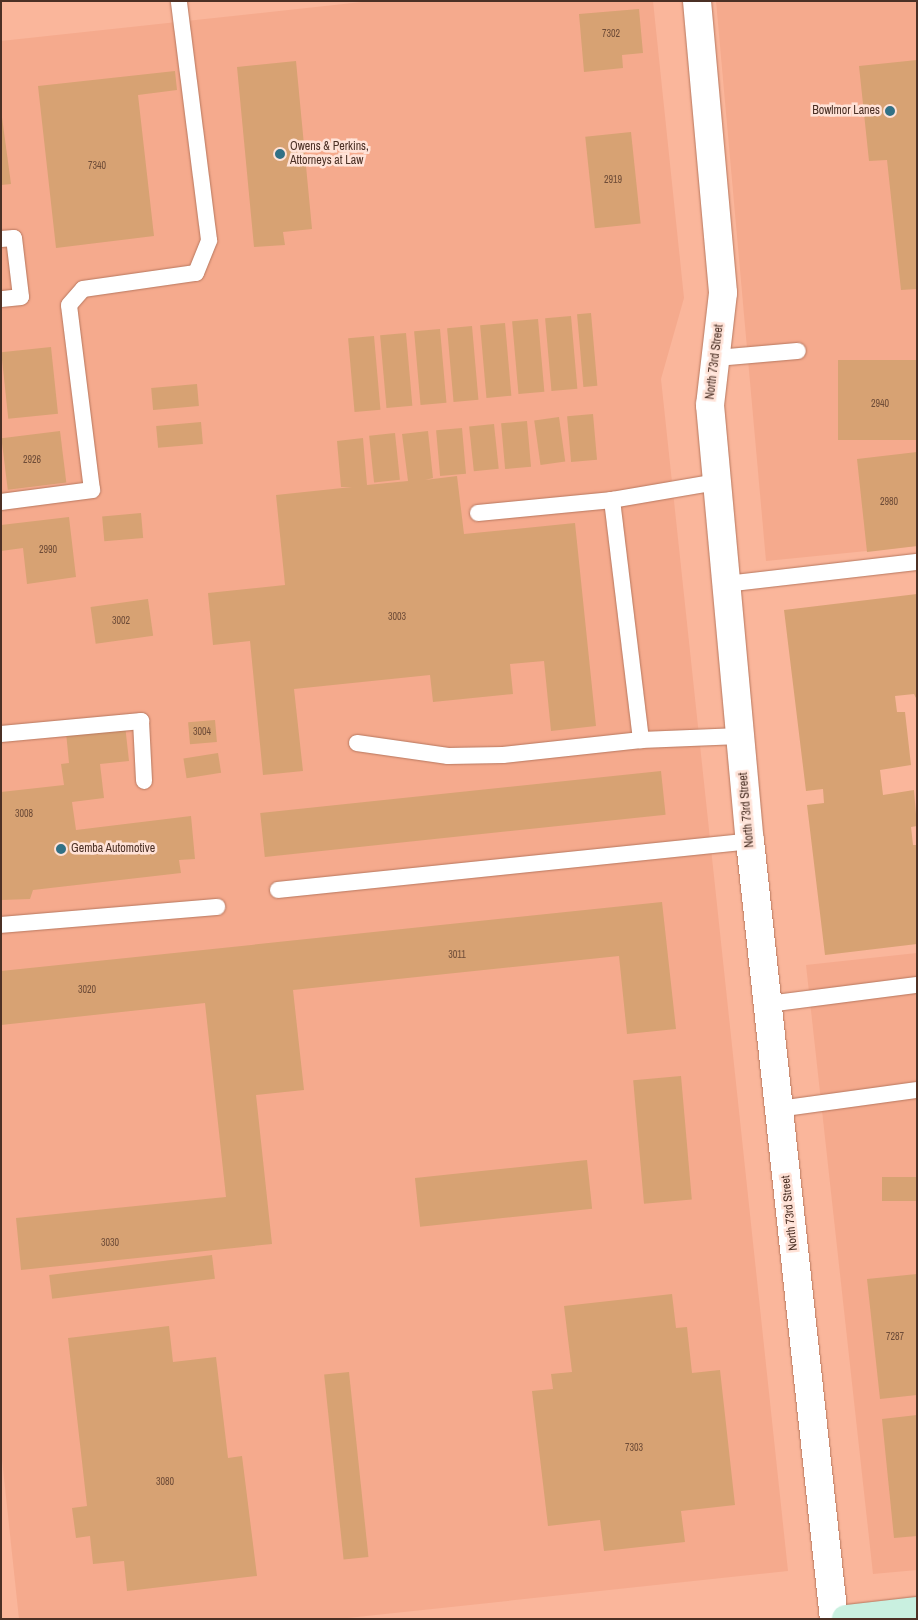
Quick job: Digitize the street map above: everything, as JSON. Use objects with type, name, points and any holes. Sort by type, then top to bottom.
[{"type":"street","name":"North 73rd Street","points":[[697,1],[724,293],[710,404],[750,840],[834,1619]]},
{"type":"street","points":[[846,1619],[917,1611]]},
{"type":"lane","points":[[1,502],[92,490],[69,305],[83,289],[196,272],[209,240],[179,1]]},
{"type":"lane","points":[[1,239],[14,238],[20,297],[1,299]]},
{"type":"lane","points":[[716,358],[798,351]]},
{"type":"lane","points":[[478,513],[612,500],[717,482]]},
{"type":"lane","points":[[612,500],[641,740]]},
{"type":"lane","points":[[726,584],[917,562]]},
{"type":"lane","points":[[1,734],[141,721],[144,781]]},
{"type":"lane","points":[[357,744],[448,756],[513,754],[641,740],[740,736]]},
{"type":"lane","points":[[278,890],[750,840]]},
{"type":"lane","points":[[1,926],[217,907]]},
{"type":"lane","points":[[768,1004],[917,985]]},
{"type":"lane","points":[[778,1109],[917,1090]]},
{"type":"shaded area","points":[[371,1],[653,1],[684,298],[661,379],[788,1571],[338,1619],[19,1619],[1,1450],[1,41]]},
{"type":"shaded area","points":[[716,1],[917,1],[917,546],[766,561]]},
{"type":"shaded area","points":[[917,953],[917,1570],[873,1574],[806,965]]},
{"type":"building","points":[[639,9],[643,53],[622,55],[623,68],[584,72],[579,14]]},
{"type":"building","name":"Bowlmor Lanes","points":[[917,60],[917,289],[901,290],[887,160],[869,161],[859,66]]},
{"type":"building","points":[[296,61],[312,229],[283,232],[285,245],[254,247],[237,67]]},
{"type":"building","points":[[175,71],[177,90],[138,95],[154,236],[56,248],[38,86]]},
{"type":"building","points":[[1,110],[11,184],[1,185]]},
{"type":"building","points":[[631,132],[641,223],[595,228],[585,137]]},
{"type":"building","points":[[591,313],[597,386],[583,387],[577,314]]},
{"type":"building","points":[[571,316],[577,389],[551,391],[545,318]]},
{"type":"building","points":[[538,319],[544,392],[518,394],[512,321]]},
{"type":"building","points":[[505,323],[511,396],[486,398],[480,325]]},
{"type":"building","points":[[472,326],[478,400],[454,402],[447,328]]},
{"type":"building","points":[[440,329],[446,403],[421,405],[414,331]]},
{"type":"building","points":[[406,333],[412,406],[386,408],[380,335]]},
{"type":"building","points":[[374,336],[380,410],[355,412],[348,338]]},
{"type":"building","points":[[51,347],[58,414],[8,419],[1,352]]},
{"type":"building","points":[[838,360],[917,360],[917,440],[838,440]]},
{"type":"building","points":[[197,384],[199,406],[153,410],[151,388]]},
{"type":"building","points":[[593,414],[597,460],[571,462],[567,416]]},
{"type":"building","points":[[559,417],[565,462],[541,465],[534,420]]},
{"type":"building","points":[[527,421],[531,467],[505,469],[501,423]]},
{"type":"building","points":[[201,422],[203,444],[158,448],[156,426]]},
{"type":"building","points":[[494,424],[499,469],[474,471],[469,427]]},
{"type":"building","points":[[462,428],[466,474],[440,476],[436,430]]},
{"type":"building","points":[[60,431],[66,483],[8,490],[1,438]]},
{"type":"building","points":[[428,431],[433,478],[425,480],[457,476],[464,534],[575,523],[596,726],[551,731],[544,661],[510,664],[513,694],[433,702],[430,675],[294,689],[303,771],[263,775],[250,641],[213,645],[208,593],[285,585],[276,495],[352,487],[341,487],[337,441],[363,438],[367,485],[408,481],[402,434]]},
{"type":"building","points":[[395,433],[400,480],[374,482],[369,436]]},
{"type":"building","points":[[917,452],[917,546],[867,552],[857,459]]},
{"type":"building","points":[[141,513],[143,538],[104,541],[102,516]]},
{"type":"building","points":[[69,517],[76,577],[27,584],[23,548],[1,551],[1,525]]},
{"type":"building","points":[[917,594],[917,700],[914,694],[895,696],[897,712],[905,712],[911,765],[880,770],[883,795],[914,790],[917,826],[911,827],[913,845],[917,845],[917,944],[825,955],[807,805],[824,803],[823,789],[806,791],[784,610]]},
{"type":"building","points":[[148,599],[153,636],[96,644],[91,607]]},
{"type":"building","points":[[215,720],[217,742],[190,744],[188,722]]},
{"type":"building","points":[[125,725],[129,761],[100,764],[104,798],[72,802],[76,830],[191,816],[195,859],[179,860],[181,873],[33,890],[30,899],[1,900],[1,792],[64,785],[61,764],[69,763],[66,732]]},
{"type":"building","points":[[218,753],[221,773],[187,778],[183,758]]},
{"type":"building","points":[[661,771],[666,815],[265,857],[260,813]]},
{"type":"building","points":[[662,902],[676,1029],[627,1034],[619,956],[293,990],[304,1090],[256,1095],[272,1244],[21,1270],[16,1218],[226,1197],[205,1003],[1,1025],[1,971]]},
{"type":"building","points":[[681,1076],[692,1200],[644,1204],[633,1080]]},
{"type":"building","points":[[587,1160],[592,1209],[420,1227],[415,1178]]},
{"type":"building","points":[[882,1177],[917,1177],[917,1201],[882,1201]]},
{"type":"building","points":[[212,1255],[215,1279],[52,1299],[49,1275]]},
{"type":"building","points":[[917,1274],[917,1395],[880,1399],[867,1279]]},
{"type":"building","points":[[672,1294],[676,1328],[687,1327],[692,1373],[720,1370],[735,1505],[681,1511],[685,1542],[604,1551],[600,1520],[548,1526],[532,1391],[553,1389],[551,1374],[572,1372],[564,1306]]},
{"type":"building","points":[[169,1326],[173,1362],[216,1357],[228,1458],[242,1456],[257,1576],[127,1591],[124,1561],[93,1564],[90,1536],[76,1538],[72,1508],[87,1506],[68,1338]]},
{"type":"building","points":[[349,1372],[368,1557],[344,1560],[324,1375]]},
{"type":"building","points":[[917,1415],[917,1536],[894,1538],[882,1419]]},
{"type":"place","name":"Bowlmor Lanes","points":[[890,111]]},
{"type":"place","name":"Owens & Perkins, Attorneys at Law","points":[[280,154]]},
{"type":"place","name":"Gemba Automotive","points":[[61,849]]}]
